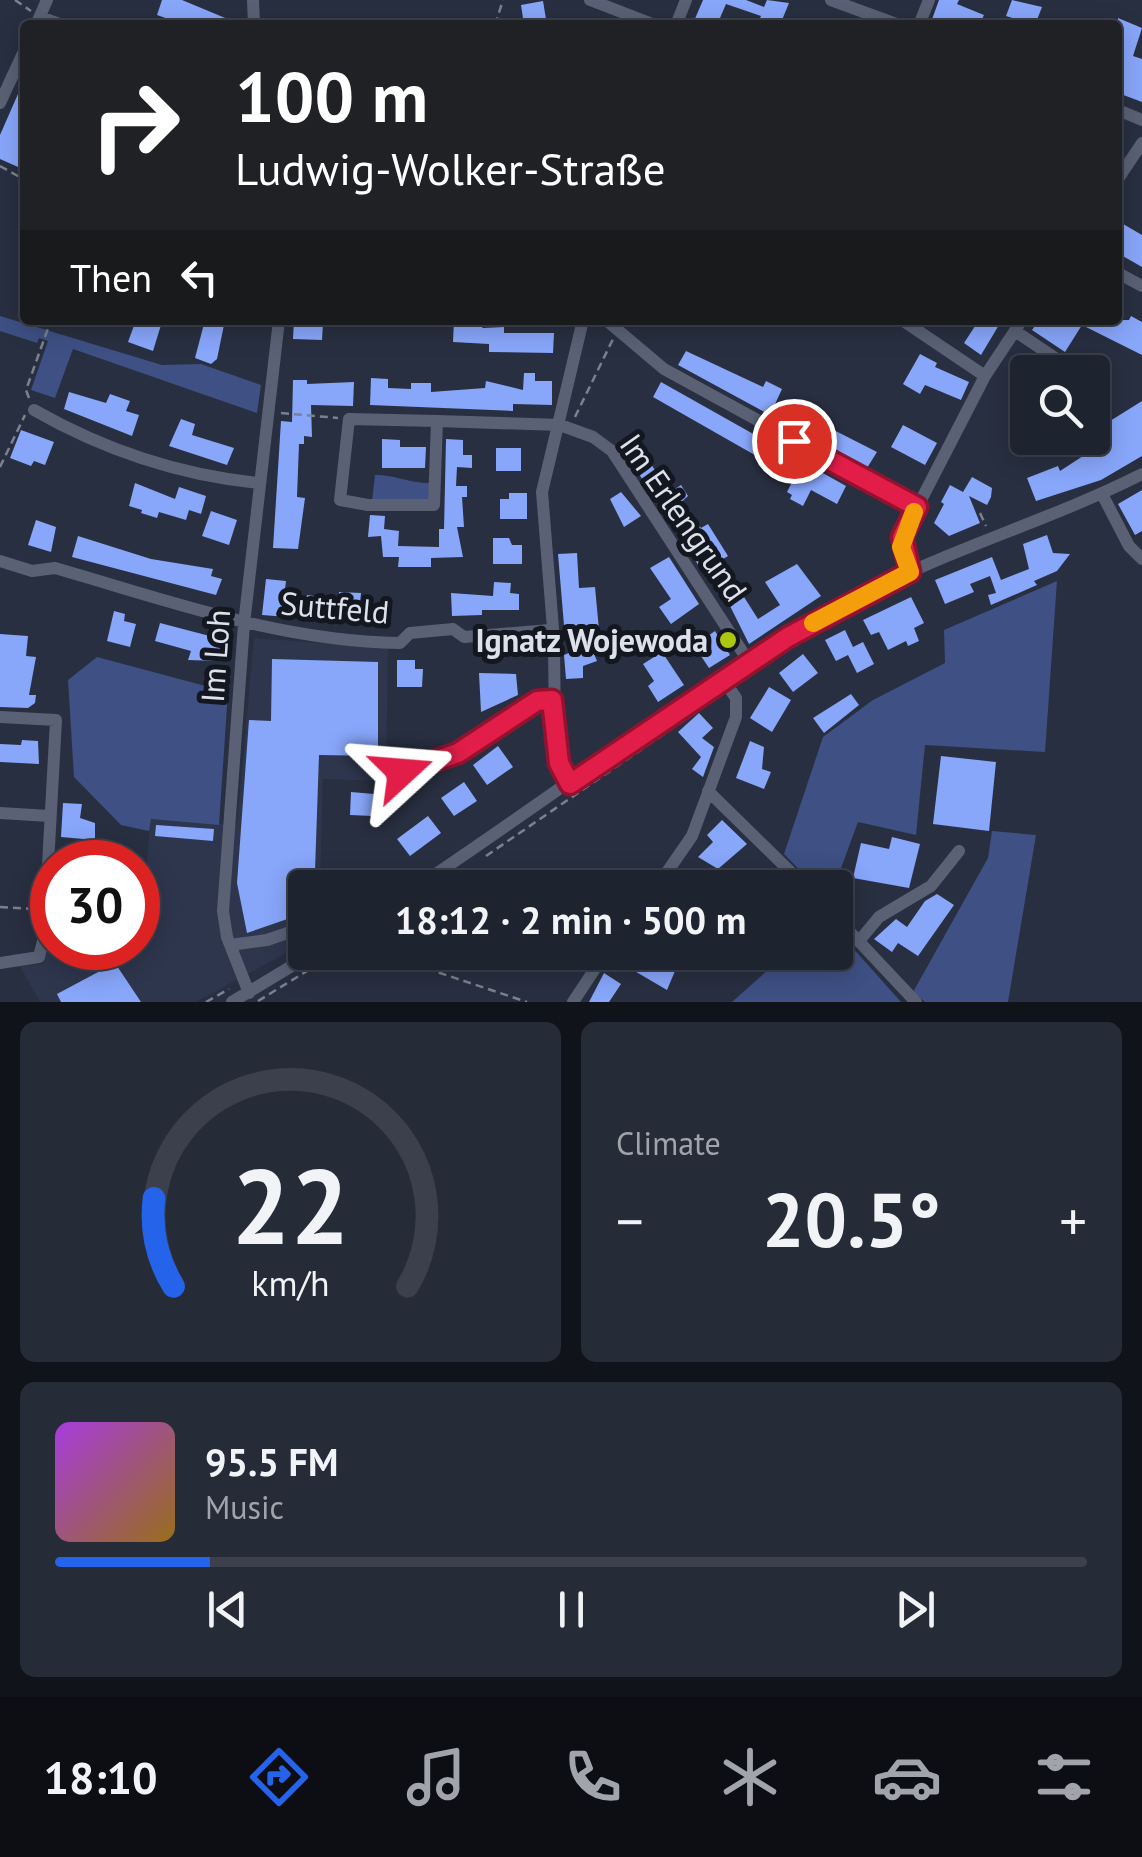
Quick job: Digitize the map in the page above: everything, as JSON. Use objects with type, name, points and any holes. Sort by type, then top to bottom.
[{"type":"street","points":[[590,0],[642,20]]},
{"type":"street","points":[[832,0],[885,20]]},
{"type":"street","points":[[0,103],[20,60]]},
{"type":"street","points":[[1122,174],[1142,143]]},
{"type":"street","name":"Im Loh","points":[[253,997],[230,944],[223,911],[244,624],[278,325]]},
{"type":"street","points":[[570,784],[557,753],[542,492],[565,426],[583,325]]},
{"type":"street","points":[[612,325],[664,369],[917,507]]},
{"type":"street","points":[[909,325],[985,376]]},
{"type":"street","points":[[910,572],[902,537],[985,376],[1019,326],[1055,355]]},
{"type":"street","points":[[34,410],[91,442],[206,478],[259,483]]},
{"type":"street","points":[[349,419],[340,500],[368,505],[434,505],[438,421]]},
{"type":"street","name":"Im Erlengrund","points":[[349,419],[565,426],[612,452],[749,662]]},
{"type":"street","points":[[443,870],[726,684],[749,662],[910,572],[1142,474]]},
{"type":"street","points":[[1102,494],[1129,546],[1142,559]]},
{"type":"street","name":"Suttfeld","points":[[0,561],[32,571],[56,568],[244,624],[350,642],[400,643],[410,633],[453,629],[464,636],[550,630]]},
{"type":"street","points":[[668,870],[692,836],[736,716],[736,698],[726,684]]},
{"type":"street","points":[[402,772],[458,753],[537,701],[552,700]]},
{"type":"street","points":[[0,717],[56,720],[47,840]]},
{"type":"street","points":[[708,791],[789,870]]},
{"type":"street","points":[[0,813],[49,816]]},
{"type":"street","points":[[859,941],[878,916],[931,886],[959,851]]},
{"type":"street","points":[[230,944],[268,940],[288,933]]},
{"type":"street","points":[[853,935],[916,1002]]},
{"type":"street","points":[[0,963],[30,958]]},
{"type":"street","points":[[232,1002],[253,997],[291,970]]},
{"type":"street","points":[[572,1002],[594,970]]},
{"type":"path","points":[[15,0],[37,20]]},
{"type":"path","points":[[0,467],[21,417],[34,410],[26,390],[49,325]]},
{"type":"path","points":[[565,426],[618,330]]},
{"type":"path","points":[[269,412],[349,419]]},
{"type":"path","points":[[980,513],[986,527]]},
{"type":"path","points":[[479,859],[726,684]]},
{"type":"path","points":[[0,907],[30,909]]},
{"type":"path","points":[[253,997],[304,970]]},
{"type":"path","points":[[431,970],[528,1002]]},
{"type":"shaded area","points":[[0,316],[162,365],[201,364],[261,385],[257,413],[73,349],[55,398],[31,390],[48,341],[39,338],[37,343],[0,331]]},
{"type":"shaded area","points":[[375,475],[431,483],[430,502],[372,501]]},
{"type":"shaded area","points":[[1057,581],[1045,752],[925,745],[916,835],[858,822],[840,870],[800,870],[784,854],[823,737],[873,700],[945,663],[944,630]]},
{"type":"shaded area","points":[[254,638],[388,648],[386,781],[323,779],[320,870],[288,870],[288,952],[196,1002],[40,1002],[20,966],[30,965],[30,970],[160,970],[160,840],[149,840],[150,819],[237,825]]},
{"type":"shaded area","points":[[97,657],[228,692],[219,825],[151,819],[149,831],[121,825],[74,777],[68,680]]},
{"type":"shaded area","points":[[992,831],[1036,835],[1008,1002],[925,1002],[913,992],[988,858]]},
{"type":"shaded area","points":[[853,948],[901,1002],[732,1002],[768,970],[853,970]]},
{"type":"building","points":[[162,0],[182,0],[230,20],[171,20],[157,15]]},
{"type":"building","points":[[703,0],[746,0],[764,7],[767,0],[789,3],[782,20],[759,20],[761,16],[726,4],[719,20],[694,20]]},
{"type":"building","points":[[939,0],[959,0],[957,4],[984,15],[982,20],[932,20]]},
{"type":"building","points":[[1012,0],[1042,7],[1037,20],[1006,16]]},
{"type":"building","points":[[543,1],[546,20],[523,20],[521,5]]},
{"type":"building","points":[[1118,18],[1142,28],[1133,56],[1142,59],[1142,102],[1122,94],[1122,20]]},
{"type":"building","points":[[20,89],[18,167],[0,159],[0,135]]},
{"type":"building","points":[[1122,223],[1142,235],[1142,267],[1122,256]]},
{"type":"building","points":[[1131,316],[1142,322],[1142,355],[1082,325],[1122,325],[1122,320]]},
{"type":"building","points":[[134,325],[161,325],[153,351],[128,342]]},
{"type":"building","points":[[204,325],[224,325],[217,359],[211,364],[195,358]]},
{"type":"building","points":[[294,325],[323,325],[322,340],[293,339]]},
{"type":"building","points":[[454,325],[504,327],[504,333],[554,333],[553,353],[489,352],[489,344],[453,342]]},
{"type":"building","points":[[976,325],[999,325],[981,355],[964,343]]},
{"type":"building","points":[[1036,325],[1082,325],[1065,352],[1032,330]]},
{"type":"building","points":[[686,351],[763,387],[766,381],[782,389],[770,415],[678,365]]},
{"type":"building","points":[[920,354],[937,363],[935,367],[969,382],[961,400],[925,385],[920,394],[903,384]]},
{"type":"building","points":[[524,373],[535,373],[535,381],[552,381],[552,405],[513,404],[513,411],[370,405],[371,378],[388,379],[388,388],[411,389],[411,383],[431,383],[431,392],[485,388],[486,381],[523,390]]},
{"type":"building","points":[[293,380],[307,380],[307,384],[354,382],[353,406],[311,405],[312,437],[304,436],[304,444],[299,444],[297,497],[305,498],[298,549],[273,548],[281,421],[292,422]]},
{"type":"building","points":[[661,382],[846,486],[837,504],[811,490],[803,506],[790,499],[792,495],[787,492],[794,478],[758,462],[760,458],[653,397]]},
{"type":"building","points":[[69,392],[106,403],[110,394],[130,401],[126,411],[139,415],[132,436],[64,409]]},
{"type":"building","points":[[799,401],[819,411],[814,420],[877,452],[867,468],[787,425]]},
{"type":"building","points":[[1142,401],[1142,456],[1101,480],[1036,501],[1027,478],[1058,466],[1060,471],[1084,455],[1110,455],[1110,421]]},
{"type":"building","points":[[181,419],[195,424],[192,435],[234,448],[227,465],[169,446]]},
{"type":"building","points":[[903,425],[937,443],[925,465],[891,447]]},
{"type":"building","points":[[21,430],[54,442],[45,465],[34,461],[31,466],[10,458]]},
{"type":"building","points":[[382,439],[400,440],[400,447],[426,447],[425,468],[382,468]]},
{"type":"building","points":[[446,439],[463,440],[463,455],[472,455],[472,468],[457,467],[456,486],[467,486],[467,497],[462,497],[464,527],[457,527],[463,557],[431,558],[431,567],[398,567],[399,557],[383,557],[381,536],[368,537],[370,515],[385,516],[384,529],[399,531],[398,546],[439,547],[439,529],[444,529]]},
{"type":"building","points":[[496,448],[521,448],[521,471],[496,471]]},
{"type":"building","points":[[643,451],[669,493],[681,485],[688,496],[666,516],[630,460]]},
{"type":"building","points":[[972,477],[992,488],[991,497],[987,505],[969,496],[980,523],[949,536],[934,523],[944,504],[941,502],[950,485],[963,492]]},
{"type":"building","points":[[135,483],[175,499],[179,487],[206,496],[201,514],[189,510],[186,520],[159,512],[157,518],[141,513],[142,510],[129,506]]},
{"type":"building","points":[[1142,490],[1142,531],[1135,535],[1118,504]]},
{"type":"building","points":[[621,492],[641,516],[624,527],[610,499]]},
{"type":"building","points":[[509,493],[527,493],[527,519],[500,519],[500,499],[509,499]]},
{"type":"building","points":[[211,511],[237,520],[229,545],[202,536]]},
{"type":"building","points":[[694,519],[701,528],[708,524],[728,556],[720,561],[724,568],[707,578],[676,532]]},
{"type":"building","points":[[36,520],[56,527],[51,552],[28,545]]},
{"type":"building","points":[[1047,535],[1053,553],[1070,554],[1057,571],[1034,581],[1037,585],[991,605],[988,595],[996,593],[990,576],[970,584],[974,592],[945,604],[935,580],[992,557],[1001,580],[1029,569],[1023,544]]},
{"type":"building","points":[[78,536],[151,559],[213,569],[211,576],[222,579],[216,595],[72,557]]},
{"type":"building","points":[[493,538],[509,538],[512,545],[522,545],[522,564],[493,564]]},
{"type":"building","points":[[577,553],[579,588],[595,587],[599,630],[583,630],[586,636],[565,637],[558,554]]},
{"type":"building","points":[[669,557],[699,604],[671,624],[659,607],[671,599],[650,568]]},
{"type":"building","points":[[797,564],[821,596],[749,644],[730,606],[744,597],[758,619],[780,605],[765,582]]},
{"type":"building","points":[[266,579],[286,581],[284,598],[306,601],[307,595],[339,600],[339,592],[361,593],[360,603],[366,603],[365,623],[262,615]]},
{"type":"building","points":[[494,582],[511,583],[510,593],[519,594],[519,610],[482,610],[482,615],[452,616],[451,593],[493,596]]},
{"type":"building","points":[[911,597],[924,623],[914,628],[919,641],[908,646],[906,641],[888,650],[879,632],[871,635],[863,620]]},
{"type":"building","points":[[114,611],[125,614],[124,621],[136,624],[130,647],[107,641]]},
{"type":"building","points":[[160,623],[225,640],[219,661],[188,660],[191,651],[155,641]]},
{"type":"building","points":[[845,630],[853,647],[863,642],[874,664],[857,673],[848,655],[836,661],[825,640]]},
{"type":"building","points":[[715,631],[730,655],[709,668],[699,653],[710,646],[705,638]]},
{"type":"building","points":[[0,634],[28,636],[26,656],[36,657],[29,695],[36,695],[35,703],[28,708],[0,707]]},
{"type":"building","points":[[590,644],[597,661],[583,666],[583,678],[566,679],[564,655]]},
{"type":"building","points":[[662,652],[684,685],[658,702],[648,686],[654,681],[643,664]]},
{"type":"building","points":[[803,654],[818,673],[793,692],[779,673]]},
{"type":"building","points":[[272,659],[378,662],[378,756],[319,755],[315,870],[288,870],[288,919],[247,933],[237,883],[249,720],[271,721]]},
{"type":"building","points":[[397,660],[415,660],[415,669],[423,669],[422,687],[397,687]]},
{"type":"building","points":[[479,673],[516,674],[518,695],[481,712]]},
{"type":"building","points":[[769,687],[791,700],[772,732],[750,718]]},
{"type":"building","points":[[851,694],[859,705],[824,733],[813,718]]},
{"type":"building","points":[[699,713],[713,728],[702,738],[714,747],[703,777],[692,769],[701,757],[678,732]]},
{"type":"building","points":[[22,740],[38,741],[39,764],[0,762],[0,744],[21,745]]},
{"type":"building","points":[[750,741],[764,747],[762,769],[771,772],[764,789],[736,778]]},
{"type":"building","points":[[498,746],[513,767],[487,785],[473,765]]},
{"type":"building","points":[[941,756],[996,762],[989,831],[933,824]]},
{"type":"building","points":[[464,782],[477,801],[454,816],[441,798]]},
{"type":"building","points":[[351,792],[374,794],[373,816],[350,815]]},
{"type":"building","points":[[63,803],[82,804],[80,818],[95,823],[95,840],[61,837]]},
{"type":"building","points":[[428,816],[441,833],[410,856],[397,839]]},
{"type":"building","points":[[722,820],[747,844],[718,869],[698,857],[713,842],[707,835]]},
{"type":"building","points":[[156,825],[214,829],[213,841],[155,836]]},
{"type":"building","points":[[892,837],[920,844],[909,888],[853,878],[861,843],[889,849]]},
{"type":"building","points":[[937,894],[954,905],[918,956],[898,943],[892,952],[874,939],[896,919],[907,927],[925,901]]},
{"type":"building","points":[[102,970],[120,970],[141,1002],[61,1002],[57,994]]},
{"type":"building","points":[[633,970],[675,971],[667,990]]},
{"type":"building","points":[[604,973],[621,984],[609,1002],[589,1002]]},
{"type":"slow traffic","points":[[813,623],[910,572],[901,547],[914,512]]},
{"type":"place","name":"Ignatz Wojewoda","points":[[728,640]]},
{"type":"route","points":[[402,772],[458,753],[537,701],[552,700],[559,763],[570,784],[788,637],[910,572],[901,547],[902,537],[917,507],[794,441]]}]
